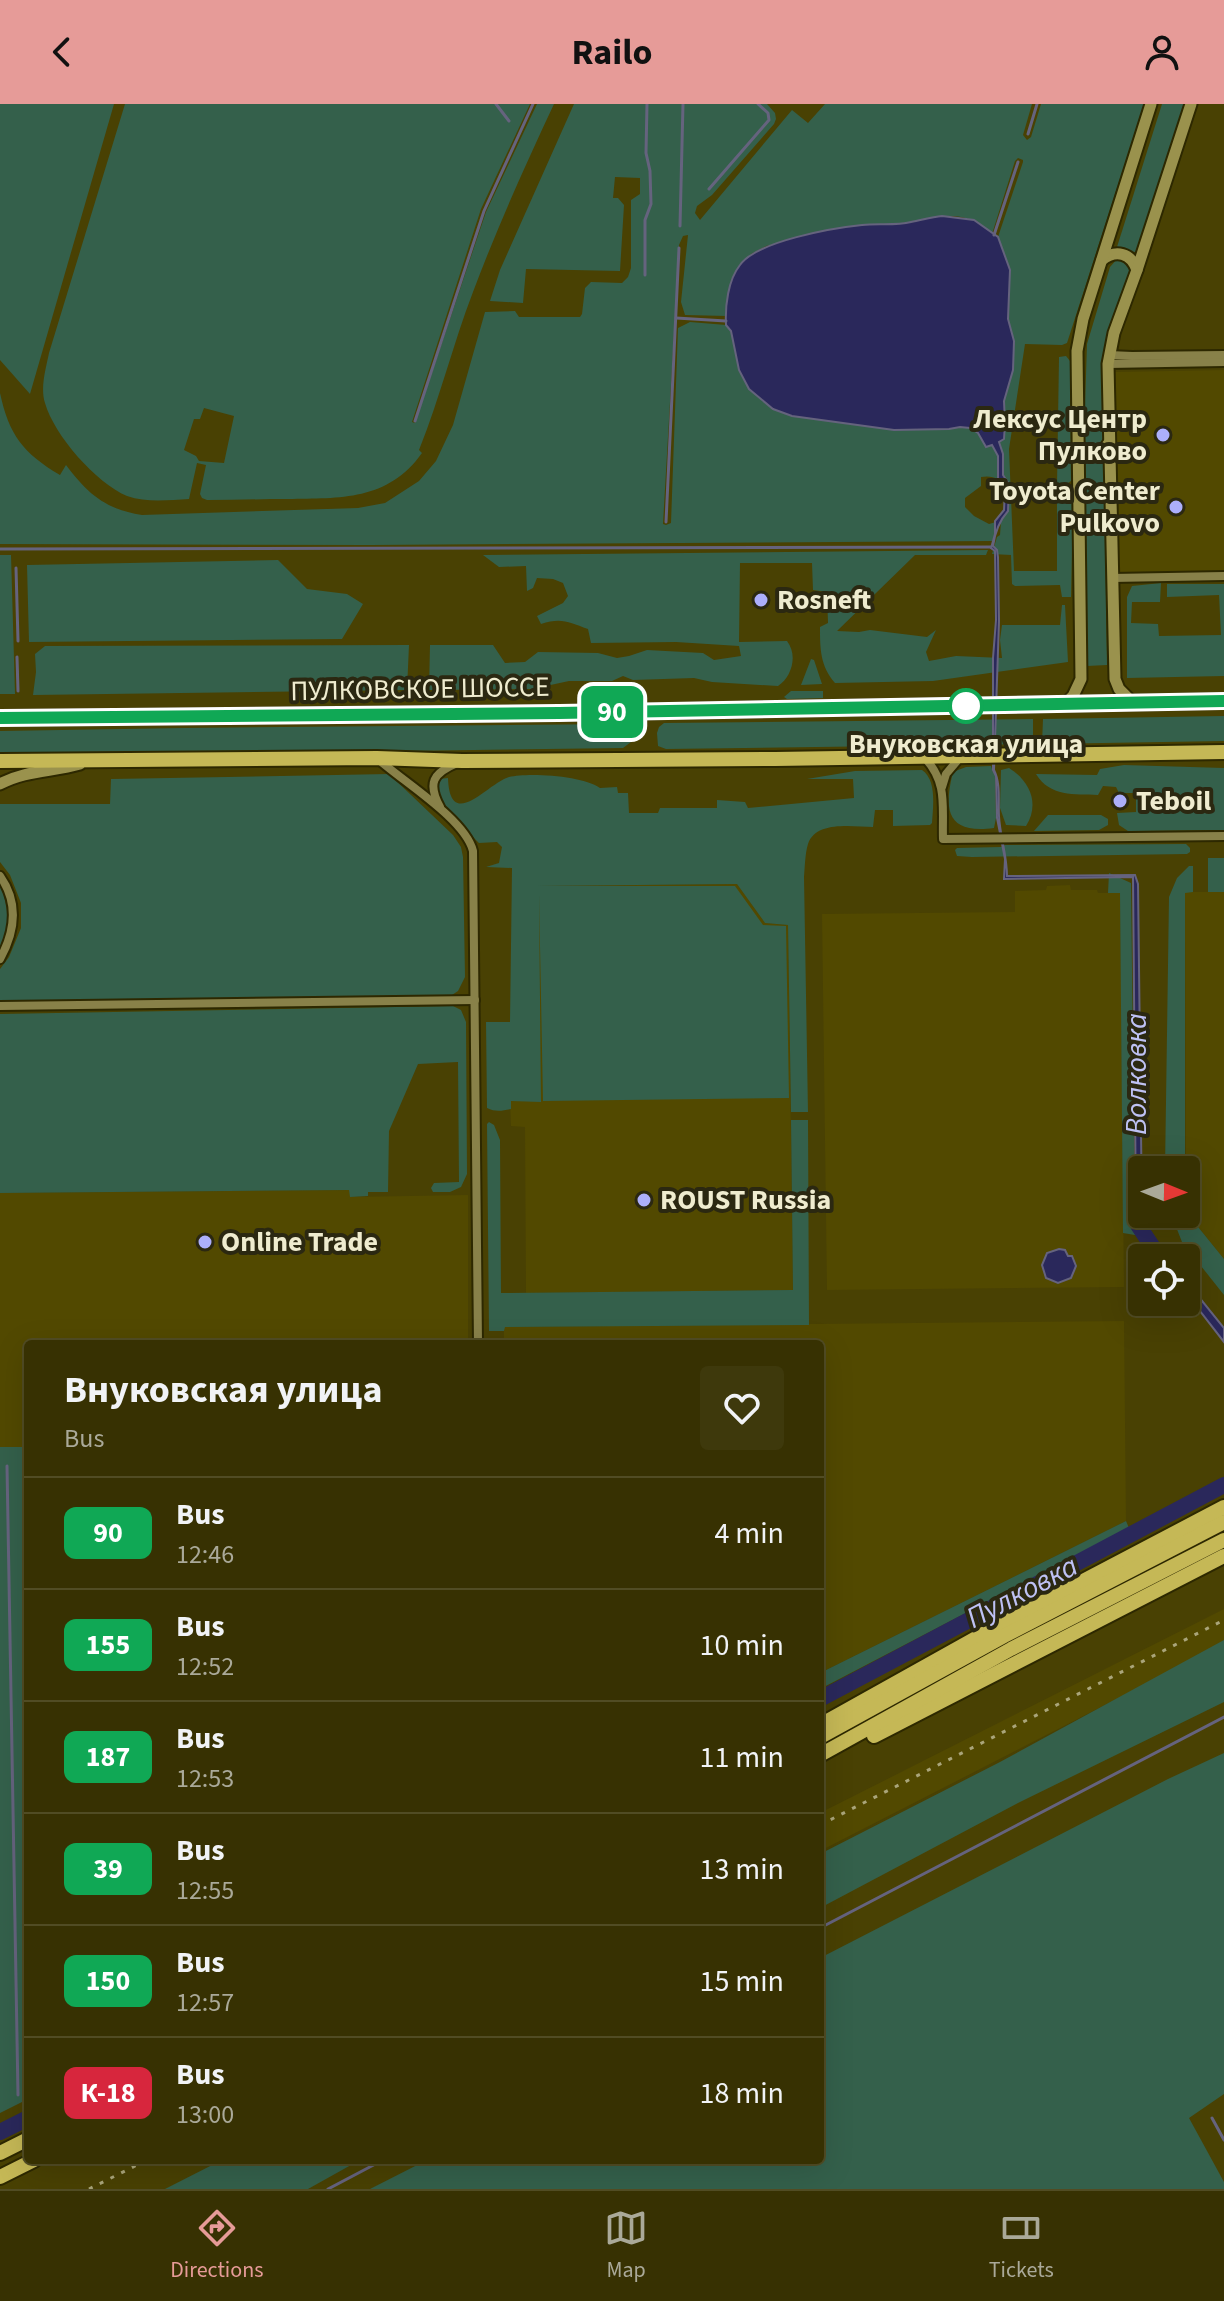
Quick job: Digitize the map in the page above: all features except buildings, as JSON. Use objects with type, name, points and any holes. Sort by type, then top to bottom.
[{"type":"highway","name":"ПУЛКОВСКОЕ ШОССЕ","points":[[0,718],[418,715],[1224,701]]},
{"type":"highway","points":[[0,761],[377,758],[462,761],[760,760],[1224,752]]},
{"type":"highway","points":[[824,1723],[1001,1624],[1224,1507]]},
{"type":"highway","points":[[824,1735],[1004,1636],[1224,1522]]},
{"type":"highway","points":[[824,1753],[1011,1649],[1224,1540]]},
{"type":"highway","points":[[824,1761],[1224,1556]]},
{"type":"highway","points":[[0,2153],[24,2141]]},
{"type":"highway","points":[[0,2177],[26,2164]]},
{"type":"street","points":[[1065,704],[1081,679],[1077,351],[1083,319],[1151,104]]},
{"type":"street","points":[[1132,702],[1119,689],[1115,679],[1109,359],[1114,333],[1191,104]]},
{"type":"street","points":[[1102,260],[1113,254],[1125,255],[1137,270]]},
{"type":"street","points":[[1109,359],[1224,355]]},
{"type":"street","points":[[1109,359],[1224,362]]},
{"type":"street","points":[[1078,442],[1082,453],[1091,456],[1101,453],[1109,443]]},
{"type":"street","points":[[1112,578],[1224,576]]},
{"type":"street","points":[[923,755],[938,774],[942,788],[943,839],[1224,836]]},
{"type":"street","points":[[942,788],[946,774],[962,755]]},
{"type":"street","points":[[377,758],[463,831],[473,851],[478,1340]]},
{"type":"street","points":[[0,784],[26,773],[65,769],[89,761]]},
{"type":"street","points":[[442,811],[433,795],[433,782],[444,769],[462,761]]},
{"type":"street","points":[[0,876],[10,896],[13,922],[11,935],[0,959]]},
{"type":"street","points":[[0,1006],[475,1000]]},
{"type":"shaded area","points":[[1224,370],[1224,577],[1116,577],[1114,372]]},
{"type":"shaded area","points":[[737,884],[765,923],[788,925],[793,1290],[526,1293],[525,1127],[511,1126],[510,1101],[541,1101],[538,886]]},
{"type":"shaded area","points":[[1070,885],[1071,890],[1120,893],[1124,1287],[827,1290],[822,914],[1015,912],[1015,891]]},
{"type":"shaded area","points":[[1185,892],[1224,892],[1224,1259],[1199,1228],[1200,1156],[1186,1156]]},
{"type":"shaded area","points":[[350,1190],[350,1197],[468,1195],[468,1340],[24,1340],[24,1447],[0,1447],[0,1193]]},
{"type":"shaded area","points":[[1124,1321],[1126,1521],[824,1671],[824,1340],[504,1340],[504,1327]]},
{"type":"shaded area","points":[[1224,1609],[1224,1644],[824,1849],[824,1811]]},
{"type":"green space","points":[[0,104],[114,104],[30,394],[0,360]]},
{"type":"green space","points":[[125,104],[530,104],[481,209],[412,422],[415,423],[486,212],[537,104],[554,104],[473,292],[419,450],[422,453],[409,469],[378,488],[344,497],[207,500],[200,494],[206,465],[197,463],[189,499],[150,500],[127,496],[90,469],[57,429],[43,391],[49,353]],"holes":[[[204,408],[234,416],[224,463],[199,461],[184,450],[194,419],[200,419]]]},
{"type":"green space","points":[[574,104],[767,104],[775,113],[774,124],[712,195],[697,206],[695,213],[700,220],[792,110],[808,123],[825,104],[1032,104],[1023,135],[1027,140],[1031,137],[1041,104],[1144,104],[1067,343],[1025,344],[1009,449],[1014,571],[1057,571],[1057,496],[1068,496],[1073,499],[1071,597],[1062,597],[1060,585],[1012,584],[1011,555],[992,554],[1000,535],[999,518],[1006,510],[1007,487],[989,477],[981,477],[981,486],[965,498],[965,507],[989,524],[996,522],[996,534],[992,541],[0,544],[0,393],[13,432],[36,459],[60,475],[66,465],[98,499],[118,509],[142,515],[358,508],[385,503],[419,481],[436,461],[453,425],[485,312],[515,311],[519,317],[580,317],[585,288],[591,282],[622,283],[628,277],[631,268],[631,200],[640,194],[640,178],[615,177],[613,198],[618,198],[624,205],[620,271],[526,269],[523,303],[490,301],[500,270]],"holes":[[[1018,158],[1023,160],[998,237],[1010,270],[1008,319],[1014,341],[1013,370],[1004,401],[1005,423],[978,433],[967,428],[949,429],[749,389],[739,370],[731,331],[726,325],[690,322],[678,328],[671,523],[663,524],[679,245],[683,236],[688,235],[681,302],[685,315],[727,316],[728,297],[751,254],[766,246],[825,231],[944,216],[969,219],[992,234],[1015,161]]]},
{"type":"green space","points":[[1162,104],[1185,104],[1138,253],[1117,247]]},
{"type":"green space","points":[[1117,259],[1127,263],[1130,269],[1104,353],[1105,443],[1091,451],[1084,438],[1087,344],[1110,267]]},
{"type":"green space","points":[[1066,356],[1070,361],[1071,481],[1057,487],[1059,357]]},
{"type":"green space","points":[[1085,463],[1104,463],[1107,665],[1087,666]]},
{"type":"green space","points":[[988,550],[986,555],[915,555],[837,631],[870,630],[927,637],[936,630],[926,652],[929,661],[956,656],[1002,658],[1002,625],[1060,625],[1062,605],[1065,605],[1068,662],[933,681],[835,683],[826,670],[821,649],[820,627],[828,623],[827,592],[813,590],[812,563],[740,563],[739,642],[787,641],[792,653],[792,665],[787,677],[778,686],[694,678],[633,680],[623,676],[612,681],[569,681],[532,689],[429,690],[430,645],[493,645],[505,663],[525,662],[538,652],[598,653],[617,658],[647,650],[703,653],[714,660],[741,656],[739,646],[676,642],[591,643],[588,629],[570,622],[541,624],[537,616],[563,603],[568,596],[563,583],[537,578],[533,588],[527,591],[526,566],[499,567],[483,555]]},
{"type":"green space","points":[[0,555],[11,555],[15,694],[0,694]]},
{"type":"green space","points":[[278,560],[307,589],[347,594],[363,604],[342,639],[29,642],[27,565]]},
{"type":"green space","points":[[1161,583],[1160,602],[1132,602],[1131,623],[1158,624],[1159,636],[1221,635],[1219,595],[1167,597],[1167,584],[1224,584],[1224,676],[1127,678],[1127,597],[1132,586]]},
{"type":"green space","points":[[409,645],[407,690],[33,695],[35,654],[45,646]]},
{"type":"green space","points":[[811,659],[822,684],[801,685]]},
{"type":"green space","points":[[791,691],[823,691],[823,698],[784,697]]},
{"type":"green space","points":[[1224,716],[1224,741],[1042,744],[1043,719]]},
{"type":"green space","points":[[1033,719],[1033,744],[666,749],[658,746],[657,733],[664,723]]},
{"type":"green space","points":[[622,724],[633,735],[631,742],[623,748],[187,754],[0,753],[0,731]]},
{"type":"green space","points":[[1124,765],[1224,768],[1224,830],[1128,831],[1119,825],[1117,813],[1136,812],[1136,793],[1119,793],[1116,787],[1103,786],[1098,795],[1063,793],[1048,787],[1036,774],[1097,775],[1100,769]]},
{"type":"green space","points":[[991,766],[995,773],[994,828],[979,829],[958,823],[949,809],[953,772],[966,767]]},
{"type":"green space","points":[[1009,768],[1022,779],[1031,794],[1032,809],[1026,826],[1006,825],[1000,808],[1001,770]]},
{"type":"green space","points":[[922,770],[932,787],[930,825],[893,826],[893,810],[875,810],[873,827],[827,828],[812,836],[808,844],[804,877],[808,1112],[791,1112],[788,925],[765,923],[737,884],[538,886],[735,886],[763,925],[786,926],[789,1098],[543,1101],[539,894],[541,1102],[511,1101],[511,1109],[499,1111],[487,1108],[486,1022],[510,1022],[512,868],[486,867],[499,863],[502,847],[497,842],[479,843],[454,818],[435,791],[439,779],[448,778],[450,794],[455,802],[463,803],[509,777],[543,775],[570,778],[600,788],[617,787],[618,793],[628,793],[629,813],[658,813],[660,808],[717,808],[717,800],[745,802],[748,808],[854,798],[853,779],[807,779],[855,771]]},
{"type":"green space","points":[[389,774],[453,835],[461,847],[465,977],[458,991],[452,995],[0,1002],[0,969],[9,957],[21,928],[21,903],[10,875],[0,862],[0,804],[110,804],[111,779]]},
{"type":"green space","points":[[1048,815],[1101,815],[1108,819],[1108,825],[1099,830],[1034,831]]},
{"type":"green space","points":[[1186,844],[1190,848],[1187,854],[972,857],[957,856],[955,850],[1005,845]]},
{"type":"green space","points":[[1208,858],[1224,858],[1224,892],[1208,892]]},
{"type":"green space","points":[[1193,866],[1193,892],[1185,893],[1185,1156],[1165,1156],[1169,897],[1177,878]]},
{"type":"green space","points":[[1109,873],[1131,883],[1134,1156],[1128,1156],[1128,1228],[1138,1228],[1141,1236],[1123,1233],[1120,893],[1108,893]]},
{"type":"green space","points":[[0,885],[8,918],[0,951]]},
{"type":"green space","points":[[453,1006],[461,1010],[466,1022],[467,1174],[461,1187],[450,1192],[433,1192],[431,1188],[434,1183],[459,1182],[458,1062],[418,1064],[389,1131],[388,1192],[368,1192],[368,1196],[350,1197],[349,1190],[0,1193],[0,1014]]},
{"type":"green space","points":[[791,1120],[808,1120],[809,1325],[505,1327],[504,1331],[489,1331],[489,1122],[494,1125],[500,1140],[501,1293],[793,1290]]},
{"type":"green space","points":[[1176,1228],[1199,1228],[1224,1259],[1224,1295],[1200,1265],[1200,1244],[1182,1242]]},
{"type":"green space","points":[[0,1447],[24,1447],[24,2101],[0,2113]]},
{"type":"green space","points":[[1126,1521],[1129,1528],[824,1687],[824,1671]]},
{"type":"green space","points":[[1224,1640],[1224,1702],[1020,1802],[824,1906],[824,1852],[1000,1762]]},
{"type":"green space","points":[[1224,1753],[1224,2094],[1189,2118],[1224,2182],[1224,2189],[370,2189],[419,2164],[824,2164],[824,1956]]},
{"type":"green space","points":[[214,2164],[353,2164],[308,2189],[165,2189]]},
{"type":"water","points":[[942,216],[974,220],[998,237],[1010,270],[1008,319],[1014,341],[1013,370],[1004,401],[1004,439],[999,442],[1003,454],[1003,475],[1009,484],[1008,511],[998,527],[993,546],[998,557],[999,621],[994,770],[996,775],[998,787],[1007,876],[1135,875],[1138,884],[1141,1156],[1135,1156],[1133,877],[1004,879],[1005,859],[997,818],[996,776],[993,770],[996,620],[995,551],[991,548],[995,521],[1004,510],[1005,488],[998,481],[998,456],[992,445],[986,447],[978,433],[970,428],[894,430],[792,416],[773,409],[749,389],[739,370],[731,331],[726,325],[733,278],[740,265],[762,249],[833,229],[905,223]]},
{"type":"water","points":[[1140,1228],[1148,1228],[1157,1244],[1148,1244]]},
{"type":"water","points":[[1059,1249],[1072,1256],[1076,1266],[1071,1278],[1058,1283],[1046,1278],[1042,1265],[1047,1253]]},
{"type":"water","points":[[1200,1298],[1224,1328],[1224,1342],[1200,1311]]},
{"type":"waterway","points":[[496,104],[509,121]]},
{"type":"waterway","points":[[415,421],[484,211],[533,104]]},
{"type":"waterway","points":[[645,275],[645,220],[651,204],[646,153],[647,104]]},
{"type":"waterway","points":[[680,226],[683,104]]},
{"type":"waterway","points":[[709,189],[769,120],[768,113],[758,104]]},
{"type":"waterway","points":[[1028,134],[1037,104]]},
{"type":"waterway","points":[[994,235],[1018,162]]},
{"type":"waterway","points":[[666,522],[679,248]]},
{"type":"waterway","points":[[676,318],[726,321]]},
{"type":"waterway","points":[[0,549],[991,547]]},
{"type":"waterway","points":[[16,568],[18,641]]},
{"type":"waterway","points":[[17,657],[18,691]]},
{"type":"waterway","name":"Волковка","points":[[1140,1228],[1151,1244]]},
{"type":"waterway","points":[[7,1466],[18,2095]]},
{"type":"waterway","name":"Пулковка","points":[[824,1697],[1224,1485]]},
{"type":"waterway","points":[[824,1926],[1224,1717]]},
{"type":"waterway","points":[[1212,2118],[1224,2140]]},
{"type":"waterway","name":"Пулковка","points":[[0,2132],[24,2120]]},
{"type":"waterway","points":[[328,2189],[375,2164]]},
{"type":"railway","points":[[824,1823],[1224,1620]]},
{"type":"railway","points":[[89,2189],[139,2164]]},
{"type":"bus line","name":"90","points":[[0,718],[559,713],[1224,701]]},
{"type":"place","name":"Лексус Центр Пулково","points":[[1163,435]]},
{"type":"place","name":"Toyota Center Pulkovo","points":[[1176,507]]},
{"type":"place","name":"Rosneft","points":[[761,600]]},
{"type":"place","name":"Внуковская улица","points":[[966,706]]},
{"type":"place","name":"Teboil","points":[[1120,801]]},
{"type":"place","name":"ROUST Russia","points":[[644,1200]]},
{"type":"place","name":"Online Trade","points":[[205,1242]]}]
